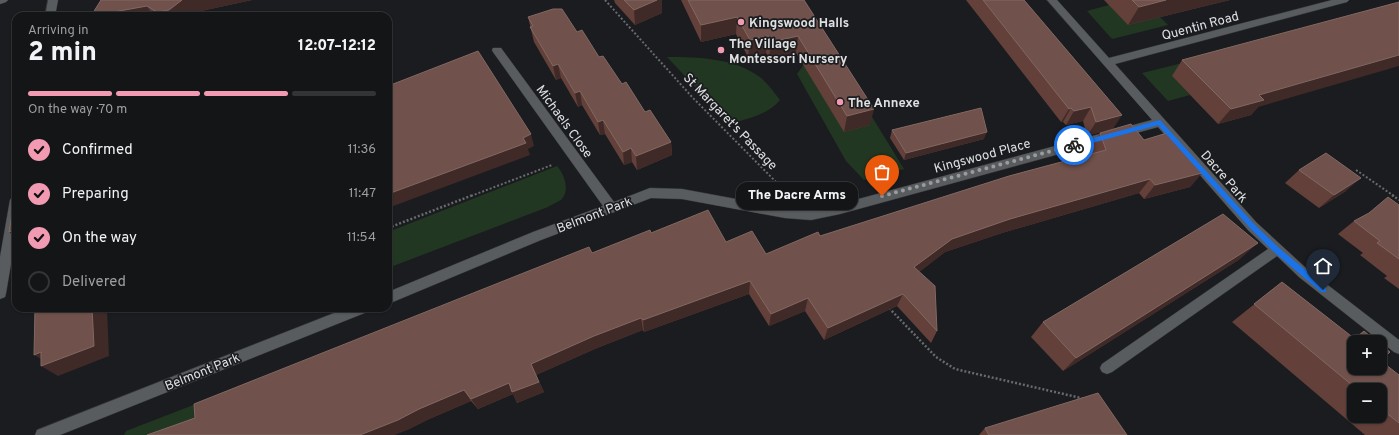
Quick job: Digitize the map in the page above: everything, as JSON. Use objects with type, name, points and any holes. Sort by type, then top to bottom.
[{"type":"street","points":[[51,12],[53,0]]},
{"type":"street","name":"Dacre Park","points":[[1052,0],[1109,62],[1231,204],[1276,250],[1399,348]]},
{"type":"street","name":"Quentin Road","points":[[1109,62],[1344,0]]},
{"type":"street","name":"Michaels Close","points":[[497,50],[573,157],[611,207]]},
{"type":"street","name":"Kingswood Place","points":[[811,215],[840,209],[1160,122]]},
{"type":"street","name":"Belmont Park","points":[[392,296],[611,207],[650,193],[682,194],[785,213],[811,215]]},
{"type":"street","points":[[0,293],[12,223]]},
{"type":"street","points":[[1107,368],[1276,250]]},
{"type":"street","name":"Belmont Park","points":[[42,435],[352,312]]},
{"type":"path","name":"St Margaret's Passage","points":[[605,0],[639,39],[760,167],[782,188]]},
{"type":"path","points":[[392,226],[573,157]]},
{"type":"path","points":[[1356,170],[1399,200]]},
{"type":"path","points":[[887,307],[936,357],[955,370],[1081,398],[1085,403]]},
{"type":"green space","points":[[1109,5],[1128,24],[1160,17],[1168,25],[1112,39],[1087,11]]},
{"type":"green space","points":[[817,27],[904,169],[864,180],[846,161],[797,74],[809,57]]},
{"type":"green space","points":[[667,57],[703,58],[727,62],[739,66],[760,77],[780,100],[764,113],[730,124]]},
{"type":"green space","points":[[1195,60],[1172,76],[1190,95],[1168,101],[1142,73]]},
{"type":"green space","points":[[557,166],[564,177],[566,191],[562,199],[548,207],[392,266],[392,230]]},
{"type":"green space","points":[[196,404],[199,433],[192,435],[124,435],[126,431]]},
{"type":"building","points":[[101,0],[182,0],[169,10],[157,12],[147,6],[113,12],[94,12]]},
{"type":"building","points":[[624,0],[657,0],[634,10]]},
{"type":"building","points":[[688,0],[804,0],[874,109],[847,116],[798,36],[771,42],[768,36],[750,40],[737,17],[701,25]]},
{"type":"building","points":[[983,0],[1024,0],[1122,115],[1096,122],[1091,107],[1074,111],[1071,108],[1069,109]]},
{"type":"building","points":[[1132,0],[1166,0],[1139,7]]},
{"type":"building","points":[[1399,2],[1399,55],[1259,95],[1264,100],[1231,109],[1182,60]]},
{"type":"building","points":[[553,9],[562,9],[577,32],[582,30],[599,57],[603,56],[622,84],[626,82],[645,112],[650,110],[671,142],[636,156],[631,148],[623,152],[603,120],[598,122],[580,91],[575,93],[558,64],[553,66],[530,27],[533,26],[528,17]]},
{"type":"building","points":[[478,51],[531,134],[523,138],[526,143],[392,193],[392,84]]},
{"type":"building","points":[[981,108],[987,132],[906,153],[892,130]]},
{"type":"building","points":[[1131,124],[1144,140],[1167,133],[1202,173],[1155,185],[1150,179],[1010,219],[952,239],[914,267],[935,286],[937,331],[903,294],[828,328],[808,298],[771,314],[750,281],[643,320],[641,318],[594,336],[531,364],[539,382],[512,392],[509,383],[471,399],[464,390],[419,409],[398,420],[360,435],[147,435],[195,418],[194,404],[589,247],[592,253],[650,230],[651,233],[708,210],[726,242],[752,231],[766,254],[818,232],[820,236],[1009,176],[1106,150],[1100,133]]},
{"type":"building","points":[[1326,153],[1361,178],[1334,195],[1299,170]]},
{"type":"building","points":[[1388,197],[1399,205],[1399,259],[1377,243],[1380,241],[1354,221],[1369,213]]},
{"type":"building","points":[[12,214],[12,231],[9,232]]},
{"type":"building","points":[[1223,214],[1258,243],[1076,358],[1043,322]]},
{"type":"building","points":[[1282,282],[1350,335],[1347,335],[1347,375],[1387,375],[1387,366],[1399,375],[1399,423],[1387,414],[1387,383],[1350,383],[1254,304]]},
{"type":"building","points":[[35,312],[92,312],[94,346],[41,366],[41,352],[34,355]]},
{"type":"building","points":[[1364,331],[1369,335],[1360,335]]},
{"type":"building","points":[[1098,393],[1127,435],[989,435],[985,428]]},
{"type":"way so far","points":[[882,196],[1074,145]]},
{"type":"place","name":"Kingswood Halls","points":[[741,22]]},
{"type":"place","name":"The Village Montessori Nursery","points":[[721,50]]},
{"type":"place","name":"The Annexe","points":[[840,102]]},
{"type":"place","name":"The Dacre Arms","points":[[882,196]]},
{"type":"route","points":[[1074,145],[1160,122],[1252,226],[1276,250],[1323,290]]}]
